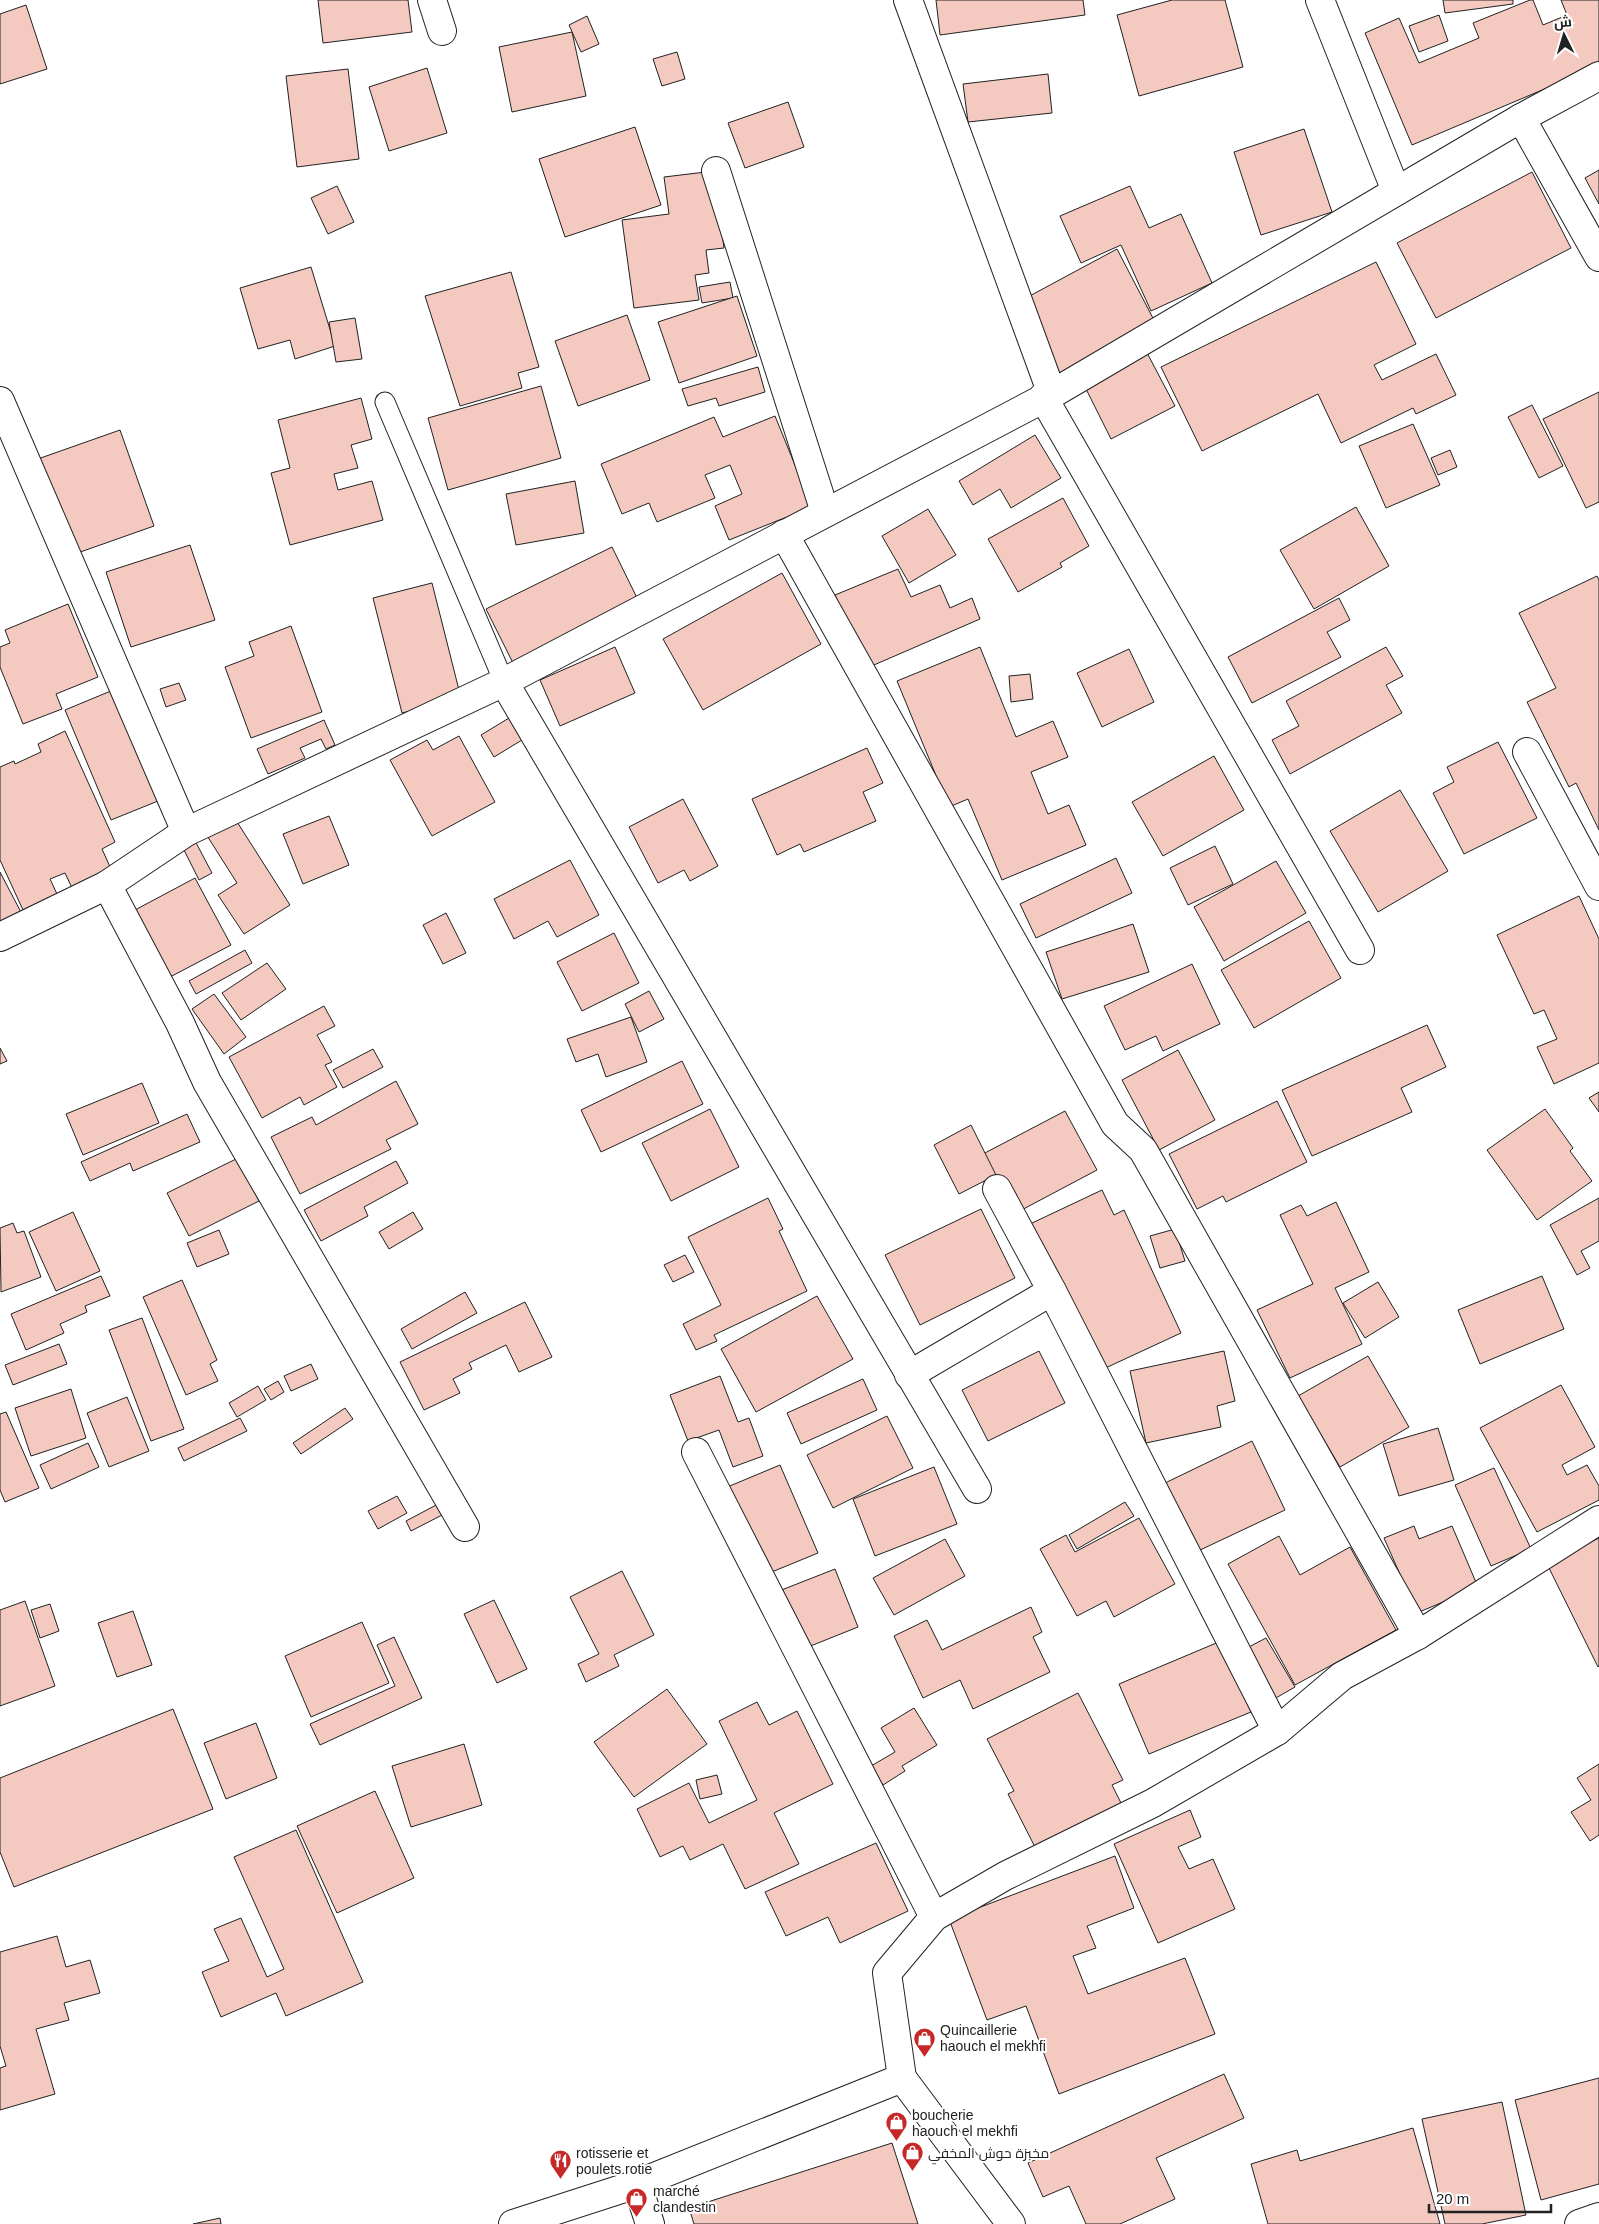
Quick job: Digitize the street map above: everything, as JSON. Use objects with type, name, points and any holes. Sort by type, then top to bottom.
[{"type":"street","points":[[432,0],[442,31]]},
{"type":"street","points":[[908,0],[1048,395],[1360,950]]},
{"type":"street","points":[[1320,0],[1396,191]]},
{"type":"street","points":[[0,936],[106,885],[186,832],[504,682],[1048,395],[1521,118],[1599,76]]},
{"type":"street","points":[[1521,118],[1599,257]]},
{"type":"street","points":[[716,171],[825,512]]},
{"type":"street","points":[[0,401],[186,832]]},
{"type":"street","points":[[784,534],[1115,1124],[1143,1150],[1418,1635]]},
{"type":"street","points":[[504,682],[976,1489]]},
{"type":"street","points":[[1527,752],[1599,886]]},
{"type":"street","points":[[106,885],[180,1023],[207,1082],[465,1527]]},
{"type":"street","points":[[997,1189],[1052,1291],[1277,1731]]},
{"type":"street","points":[[910,1375],[1052,1291]]},
{"type":"street","points":[[696,1452],[934,1916]]},
{"type":"street","points":[[1011,2224],[902,2078],[887,1973],[934,1916],[1005,1876],[1153,1803],[1277,1731],[1342,1676],[1418,1635],[1599,1520]]},
{"type":"street","points":[[513,2224],[637,2184],[902,2078]]},
{"type":"street","points":[[637,2184],[650,2224]]},
{"type":"street","points":[[1579,2224],[1599,2217]]},
{"type":"lane","points":[[385,402],[504,682]]},
{"type":"building","points":[[318,0],[408,0],[412,32],[323,43]]},
{"type":"building","points":[[936,0],[1083,0],[1085,15],[940,35]]},
{"type":"building","points":[[1172,0],[1225,0],[1243,67],[1139,96],[1117,15]]},
{"type":"building","points":[[1443,0],[1513,0],[1513,4],[1445,13]]},
{"type":"building","points":[[1533,0],[1543,25],[1567,15],[1561,0],[1599,0],[1599,66],[1412,145],[1365,33],[1399,18],[1419,63],[1479,38],[1473,23]]},
{"type":"building","points":[[26,5],[47,69],[0,84],[0,14]]},
{"type":"building","points":[[1439,15],[1448,41],[1419,52],[1409,26]]},
{"type":"building","points":[[587,16],[599,44],[581,52],[569,25]]},
{"type":"building","points":[[572,32],[586,96],[512,112],[499,47]]},
{"type":"building","points":[[677,52],[685,79],[662,86],[653,59]]},
{"type":"building","points":[[427,68],[447,133],[389,151],[369,87]]},
{"type":"building","points":[[348,69],[359,159],[297,167],[286,76]]},
{"type":"building","points":[[1048,74],[1052,113],[968,122],[963,84]]},
{"type":"building","points":[[788,102],[804,147],[745,168],[728,123]]},
{"type":"building","points":[[635,127],[661,205],[565,237],[539,159]]},
{"type":"building","points":[[1304,129],[1332,212],[1261,235],[1234,152]]},
{"type":"building","points":[[1599,170],[1599,204],[1585,178]]},
{"type":"building","points":[[714,171],[724,248],[706,250],[709,273],[695,275],[699,300],[634,308],[622,220],[669,214],[664,177]]},
{"type":"building","points":[[1532,172],[1571,248],[1436,318],[1397,243]]},
{"type":"building","points":[[337,186],[354,222],[328,234],[311,198]]},
{"type":"building","points":[[1130,186],[1149,228],[1181,214],[1212,283],[1151,311],[1121,245],[1081,263],[1060,216]]},
{"type":"building","points":[[1117,249],[1155,322],[1054,376],[1024,299]]},
{"type":"building","points":[[1376,262],[1416,344],[1374,365],[1382,380],[1436,354],[1456,395],[1416,414],[1413,408],[1341,443],[1318,394],[1202,451],[1161,367]]},
{"type":"building","points":[[311,267],[335,346],[295,359],[290,340],[258,349],[240,288]]},
{"type":"building","points":[[511,272],[539,367],[518,373],[522,388],[460,406],[425,296]]},
{"type":"building","points":[[730,282],[733,298],[702,303],[699,287]]},
{"type":"building","points":[[737,296],[757,356],[679,383],[658,322]]},
{"type":"building","points":[[627,315],[650,380],[578,406],[555,341]]},
{"type":"building","points":[[355,318],[362,359],[336,362],[329,322]]},
{"type":"building","points":[[1145,349],[1175,406],[1111,439],[1082,381]]},
{"type":"building","points":[[758,367],[765,392],[719,406],[716,398],[688,406],[682,389]]},
{"type":"building","points":[[541,386],[561,458],[448,490],[428,418]]},
{"type":"building","points":[[1599,392],[1599,502],[1586,508],[1543,419]]},
{"type":"building","points":[[361,398],[372,439],[351,445],[358,468],[334,474],[338,490],[372,481],[383,520],[290,545],[271,473],[290,468],[278,420]]},
{"type":"building","points":[[1532,405],[1563,466],[1539,478],[1508,417]]},
{"type":"building","points":[[775,416],[812,507],[729,540],[715,506],[742,494],[730,465],[705,475],[715,498],[657,522],[649,503],[622,514],[601,464],[714,417],[723,437]]},
{"type":"building","points":[[1413,424],[1440,485],[1386,508],[1359,446]]},
{"type":"building","points":[[120,430],[154,526],[69,556],[35,460]]},
{"type":"building","points":[[1035,435],[1061,478],[1011,508],[1000,489],[973,505],[959,481]]},
{"type":"building","points":[[1450,450],[1457,467],[1438,475],[1431,458]]},
{"type":"building","points":[[575,481],[584,533],[516,545],[506,494]]},
{"type":"building","points":[[1063,498],[1089,546],[1060,563],[1062,567],[1018,592],[988,539]]},
{"type":"building","points":[[1356,507],[1389,566],[1314,609],[1280,550]]},
{"type":"building","points":[[928,509],[956,555],[909,583],[882,536]]},
{"type":"building","points":[[190,545],[215,620],[131,647],[106,572]]},
{"type":"building","points":[[612,547],[641,606],[516,669],[486,609]]},
{"type":"building","points":[[898,569],[911,597],[940,585],[950,608],[972,598],[980,619],[867,668],[835,595]]},
{"type":"building","points":[[782,573],[821,644],[703,710],[663,639]]},
{"type":"building","points":[[1597,576],[1599,580],[1599,830],[1576,783],[1569,787],[1527,702],[1556,688],[1519,613]]},
{"type":"building","points":[[432,583],[461,698],[402,713],[373,598]]},
{"type":"building","points":[[1339,598],[1350,620],[1327,632],[1341,657],[1252,703],[1228,657]]},
{"type":"building","points":[[68,604],[98,677],[56,694],[62,709],[23,724],[0,667],[0,647],[10,643],[5,630]]},
{"type":"building","points":[[291,626],[322,712],[251,738],[225,667],[254,656],[249,642]]},
{"type":"building","points":[[615,647],[635,693],[560,726],[540,680]]},
{"type":"building","points":[[980,647],[1016,737],[1053,721],[1068,757],[1031,772],[1048,814],[1069,805],[1086,845],[1002,880],[968,799],[949,807],[897,681]]},
{"type":"building","points":[[1386,647],[1403,676],[1386,685],[1402,713],[1290,774],[1272,740],[1299,726],[1286,701]]},
{"type":"building","points":[[1129,649],[1154,702],[1102,727],[1077,673]]},
{"type":"building","points":[[1030,674],[1033,699],[1011,702],[1009,676]]},
{"type":"building","points":[[179,683],[186,700],[166,707],[160,689]]},
{"type":"building","points":[[118,688],[163,799],[111,820],[65,710]]},
{"type":"building","points":[[509,718],[522,740],[494,757],[481,735]]},
{"type":"building","points":[[324,720],[335,745],[326,749],[321,739],[300,748],[305,758],[268,774],[257,749]]},
{"type":"building","points":[[65,731],[115,842],[102,849],[111,869],[72,888],[65,873],[50,879],[57,894],[23,910],[0,860],[0,767],[14,761],[15,764],[41,752],[38,744]]},
{"type":"building","points":[[459,736],[495,802],[432,836],[390,760],[427,740],[433,750]]},
{"type":"building","points":[[1498,742],[1537,818],[1464,854],[1433,793],[1454,782],[1447,767]]},
{"type":"building","points":[[867,748],[883,783],[863,792],[876,821],[804,852],[800,844],[777,855],[752,799]]},
{"type":"building","points":[[1214,756],[1244,810],[1163,856],[1132,802]]},
{"type":"building","points":[[1400,790],[1448,871],[1378,912],[1330,831]]},
{"type":"building","points":[[683,799],[718,866],[690,881],[684,870],[658,883],[629,827]]},
{"type":"building","points":[[232,814],[290,905],[244,934],[218,895],[237,883],[204,831]]},
{"type":"building","points":[[329,816],[349,865],[303,884],[283,834]]},
{"type":"building","points":[[193,837],[212,873],[199,880],[181,844]]},
{"type":"building","points":[[1215,846],[1233,884],[1188,905],[1170,868]]},
{"type":"building","points":[[1116,858],[1132,893],[1036,938],[1020,904]]},
{"type":"building","points":[[570,860],[599,915],[557,937],[548,921],[514,939],[494,899]]},
{"type":"building","points":[[1276,861],[1306,913],[1224,961],[1194,907]]},
{"type":"building","points":[[0,872],[24,918],[0,931]]},
{"type":"building","points":[[195,878],[231,945],[170,977],[135,910]]},
{"type":"building","points":[[1579,896],[1599,939],[1599,1063],[1554,1084],[1537,1047],[1557,1039],[1544,1010],[1534,1014],[1497,935]]},
{"type":"building","points":[[446,913],[466,953],[443,964],[423,925]]},
{"type":"building","points":[[1309,921],[1341,978],[1254,1028],[1221,970]]},
{"type":"building","points":[[1133,924],[1149,972],[1062,999],[1046,952]]},
{"type":"building","points":[[614,933],[639,983],[582,1011],[557,962]]},
{"type":"building","points":[[245,950],[252,963],[196,994],[189,981]]},
{"type":"building","points":[[267,963],[286,989],[241,1020],[222,993]]},
{"type":"building","points":[[1192,964],[1220,1024],[1163,1051],[1156,1036],[1125,1050],[1104,1006]]},
{"type":"building","points":[[649,991],[664,1019],[639,1032],[625,1004]]},
{"type":"building","points":[[214,994],[246,1037],[224,1054],[192,1009]]},
{"type":"building","points":[[324,1006],[335,1026],[317,1035],[332,1062],[325,1065],[337,1087],[304,1105],[300,1097],[262,1118],[229,1057]]},
{"type":"building","points":[[631,1017],[647,1062],[606,1077],[598,1054],[576,1062],[567,1039]]},
{"type":"building","points":[[1427,1025],[1446,1067],[1401,1088],[1412,1112],[1312,1156],[1282,1090]]},
{"type":"building","points":[[0,1048],[7,1061],[0,1064]]},
{"type":"building","points":[[373,1049],[383,1067],[343,1088],[333,1070]]},
{"type":"building","points":[[1178,1050],[1215,1120],[1159,1150],[1122,1080]]},
{"type":"building","points":[[682,1061],[703,1104],[601,1152],[581,1110]]},
{"type":"building","points":[[396,1081],[418,1124],[386,1140],[391,1149],[300,1194],[271,1137],[312,1117],[316,1125]]},
{"type":"building","points":[[142,1083],[159,1123],[83,1155],[66,1114]]},
{"type":"building","points":[[1599,1092],[1599,1112],[1589,1098]]},
{"type":"building","points":[[1277,1101],[1307,1162],[1226,1202],[1223,1196],[1197,1209],[1169,1154]]},
{"type":"building","points":[[710,1109],[739,1167],[671,1201],[642,1143]]},
{"type":"building","points":[[1545,1109],[1573,1148],[1570,1151],[1592,1181],[1537,1220],[1487,1150]]},
{"type":"building","points":[[1065,1111],[1097,1170],[1014,1214],[983,1154]]},
{"type":"building","points":[[187,1114],[200,1142],[133,1171],[130,1163],[90,1181],[81,1162]]},
{"type":"building","points":[[971,1125],[996,1175],[959,1194],[934,1145]]},
{"type":"building","points":[[238,1158],[259,1201],[189,1236],[167,1193]]},
{"type":"building","points":[[396,1161],[408,1183],[364,1207],[368,1216],[321,1241],[304,1210]]},
{"type":"building","points":[[1102,1190],[1114,1215],[1124,1210],[1181,1333],[1099,1371],[1030,1224]]},
{"type":"building","points":[[768,1198],[783,1229],[779,1231],[807,1291],[714,1335],[717,1341],[696,1350],[683,1324],[721,1305],[688,1237]]},
{"type":"building","points":[[1599,1198],[1599,1241],[1581,1251],[1590,1268],[1577,1275],[1550,1225]]},
{"type":"building","points":[[1336,1202],[1369,1272],[1335,1288],[1362,1344],[1290,1378],[1257,1310],[1313,1284],[1280,1215],[1301,1205],[1307,1216]]},
{"type":"building","points":[[981,1209],[1015,1278],[920,1325],[885,1255]]},
{"type":"building","points":[[73,1212],[100,1271],[56,1291],[29,1232]]},
{"type":"building","points":[[413,1212],[423,1229],[389,1249],[379,1232]]},
{"type":"building","points":[[13,1223],[17,1233],[24,1231],[41,1277],[1,1292],[0,1228]]},
{"type":"building","points":[[1175,1229],[1185,1261],[1160,1268],[1150,1236]]},
{"type":"building","points":[[219,1230],[229,1254],[197,1267],[187,1243]]},
{"type":"building","points":[[685,1255],[694,1272],[673,1282],[664,1265]]},
{"type":"building","points":[[101,1276],[110,1296],[85,1306],[87,1312],[60,1324],[64,1333],[26,1350],[11,1314]]},
{"type":"building","points":[[1542,1276],[1564,1329],[1480,1364],[1458,1310]]},
{"type":"building","points":[[182,1280],[217,1360],[210,1364],[218,1381],[186,1395],[143,1297]]},
{"type":"building","points":[[1378,1282],[1399,1317],[1365,1338],[1343,1303]]},
{"type":"building","points":[[465,1292],[477,1313],[412,1349],[401,1329]]},
{"type":"building","points":[[817,1296],[853,1359],[756,1412],[721,1349]]},
{"type":"building","points":[[525,1302],[552,1357],[519,1372],[506,1345],[469,1363],[472,1369],[453,1379],[460,1393],[424,1410],[400,1362]]},
{"type":"building","points":[[142,1318],[184,1429],[151,1441],[109,1330]]},
{"type":"building","points":[[59,1344],[67,1364],[13,1385],[5,1365]]},
{"type":"building","points":[[1039,1351],[1065,1403],[988,1441],[962,1390]]},
{"type":"building","points":[[1224,1351],[1235,1401],[1217,1406],[1221,1427],[1146,1443],[1130,1371]]},
{"type":"building","points":[[1368,1356],[1409,1427],[1340,1467],[1298,1396]]},
{"type":"building","points":[[311,1364],[318,1379],[291,1391],[284,1376]]},
{"type":"building","points":[[720,1376],[738,1422],[749,1418],[763,1456],[733,1467],[719,1430],[688,1441],[670,1395]]},
{"type":"building","points":[[863,1379],[877,1410],[801,1444],[787,1413]]},
{"type":"building","points":[[278,1381],[284,1392],[271,1400],[264,1389]]},
{"type":"building","points":[[1561,1385],[1595,1447],[1562,1465],[1567,1475],[1587,1465],[1599,1486],[1599,1500],[1537,1532],[1480,1428]]},
{"type":"building","points":[[258,1386],[266,1400],[237,1417],[229,1403]]},
{"type":"building","points":[[71,1389],[86,1438],[31,1456],[15,1408]]},
{"type":"building","points":[[127,1397],[149,1451],[109,1467],[87,1413]]},
{"type":"building","points":[[345,1408],[353,1419],[301,1454],[293,1443]]},
{"type":"building","points":[[6,1412],[39,1488],[5,1502],[0,1490],[0,1414]]},
{"type":"building","points":[[887,1416],[913,1468],[833,1508],[807,1455]]},
{"type":"building","points":[[240,1418],[247,1431],[184,1461],[178,1448]]},
{"type":"building","points":[[1438,1428],[1454,1480],[1399,1496],[1383,1444]]},
{"type":"building","points":[[1252,1441],[1285,1510],[1198,1551],[1165,1483]]},
{"type":"building","points":[[88,1443],[99,1467],[51,1489],[40,1465]]},
{"type":"building","points":[[780,1465],[818,1553],[762,1576],[725,1488]]},
{"type":"building","points":[[934,1467],[957,1524],[875,1556],[853,1499]]},
{"type":"building","points":[[1494,1468],[1531,1549],[1491,1566],[1455,1485]]},
{"type":"building","points":[[397,1496],[407,1513],[378,1529],[368,1511]]},
{"type":"building","points":[[1125,1502],[1134,1516],[1077,1549],[1069,1535]]},
{"type":"building","points":[[438,1504],[444,1514],[411,1531],[406,1521]]},
{"type":"building","points":[[1139,1518],[1175,1584],[1114,1617],[1106,1601],[1077,1616],[1040,1549],[1066,1535],[1075,1552]]},
{"type":"building","points":[[1414,1526],[1419,1539],[1452,1526],[1478,1587],[1417,1613],[1384,1538]]},
{"type":"building","points":[[1279,1536],[1300,1575],[1350,1547],[1396,1630],[1295,1685],[1228,1564]]},
{"type":"building","points":[[1599,1538],[1599,1666],[1598,1667],[1547,1564]]},
{"type":"building","points":[[945,1539],[965,1576],[894,1615],[873,1578]]},
{"type":"building","points":[[835,1569],[858,1627],[803,1649],[779,1591]]},
{"type":"building","points":[[622,1571],[654,1635],[614,1655],[619,1666],[586,1682],[578,1664],[599,1654],[570,1597]]},
{"type":"building","points":[[494,1600],[527,1669],[497,1683],[464,1614]]},
{"type":"building","points":[[25,1601],[55,1686],[0,1706],[0,1610]]},
{"type":"building","points":[[50,1604],[59,1631],[40,1638],[31,1610]]},
{"type":"building","points":[[1031,1607],[1042,1632],[1033,1637],[1050,1672],[973,1709],[960,1680],[923,1698],[894,1636],[927,1620],[942,1650]]},
{"type":"building","points":[[133,1611],[152,1665],[117,1677],[98,1623]]},
{"type":"building","points":[[362,1622],[389,1683],[311,1717],[285,1656]]},
{"type":"building","points":[[394,1637],[422,1698],[320,1745],[310,1724],[395,1686],[377,1645]]},
{"type":"building","points":[[1266,1638],[1295,1687],[1274,1699],[1245,1649]]},
{"type":"building","points":[[1221,1641],[1251,1712],[1149,1754],[1119,1684]]},
{"type":"building","points":[[667,1689],[707,1744],[634,1797],[594,1742]]},
{"type":"building","points":[[1078,1693],[1123,1780],[1112,1785],[1123,1807],[1037,1851],[1008,1794],[1014,1791],[987,1739]]},
{"type":"building","points":[[757,1702],[769,1725],[797,1711],[833,1784],[774,1813],[799,1864],[745,1889],[723,1844],[690,1860],[683,1846],[660,1857],[637,1809],[689,1783],[709,1823],[757,1800],[719,1721]]},
{"type":"building","points":[[914,1708],[937,1745],[902,1766],[905,1771],[883,1785],[871,1766],[895,1752],[881,1728]]},
{"type":"building","points":[[173,1709],[213,1809],[14,1887],[0,1852],[0,1778]]},
{"type":"building","points":[[256,1723],[277,1778],[226,1799],[204,1743]]},
{"type":"building","points":[[464,1744],[482,1805],[411,1827],[392,1766]]},
{"type":"building","points":[[1599,1764],[1599,1835],[1590,1841],[1571,1812],[1591,1800],[1577,1778]]},
{"type":"building","points":[[717,1775],[722,1794],[700,1799],[696,1780]]},
{"type":"building","points":[[375,1791],[414,1878],[337,1913],[297,1826]]},
{"type":"building","points":[[1190,1810],[1201,1837],[1178,1847],[1189,1869],[1213,1859],[1235,1909],[1158,1943],[1114,1844]]},
{"type":"building","points":[[296,1830],[363,1982],[286,2016],[276,1993],[221,2017],[202,1972],[229,1961],[214,1929],[241,1918],[267,1977],[284,1969],[234,1857]]},
{"type":"building","points":[[876,1843],[908,1911],[840,1943],[828,1917],[786,1936],[765,1892]]},
{"type":"building","points":[[1115,1856],[1134,1908],[1087,1926],[1096,1948],[1073,1956],[1088,1994],[1185,1958],[1215,2034],[1059,2094],[1026,2006],[987,2020],[949,1919]]},
{"type":"building","points":[[57,1936],[66,1967],[90,1960],[100,1993],[64,2003],[69,2020],[36,2029],[55,2094],[0,2110],[0,2068],[6,2066],[0,2046],[0,1952]]},
{"type":"building","points":[[1224,2074],[1244,2118],[1156,2158],[1175,2199],[1120,2224],[1086,2224],[1069,2186],[1043,2197],[1028,2163]]},
{"type":"building","points":[[1599,2078],[1599,2184],[1541,2200],[1515,2100]]},
{"type":"building","points":[[1502,2102],[1526,2215],[1482,2224],[1445,2224],[1422,2119]]},
{"type":"building","points":[[1413,2128],[1440,2224],[1268,2224],[1251,2164],[1297,2150],[1300,2161]]},
{"type":"building","points":[[892,2143],[918,2224],[694,2224],[689,2208]]},
{"type":"building","points":[[220,2218],[221,2224],[193,2224]]},
{"type":"place","name":"Quincaillerie haouch el mekhfi","points":[[924,2057]]},
{"type":"place","name":"boucherie haouch el mekhfi","points":[[896,2142]]},
{"type":"place","name":"مخبزة حوش المخفي","points":[[912,2172]]},
{"type":"place","name":"rotisserie et poulets rotie","points":[[560,2180]]},
{"type":"place","name":"marché clandestin","points":[[637,2218]]}]
